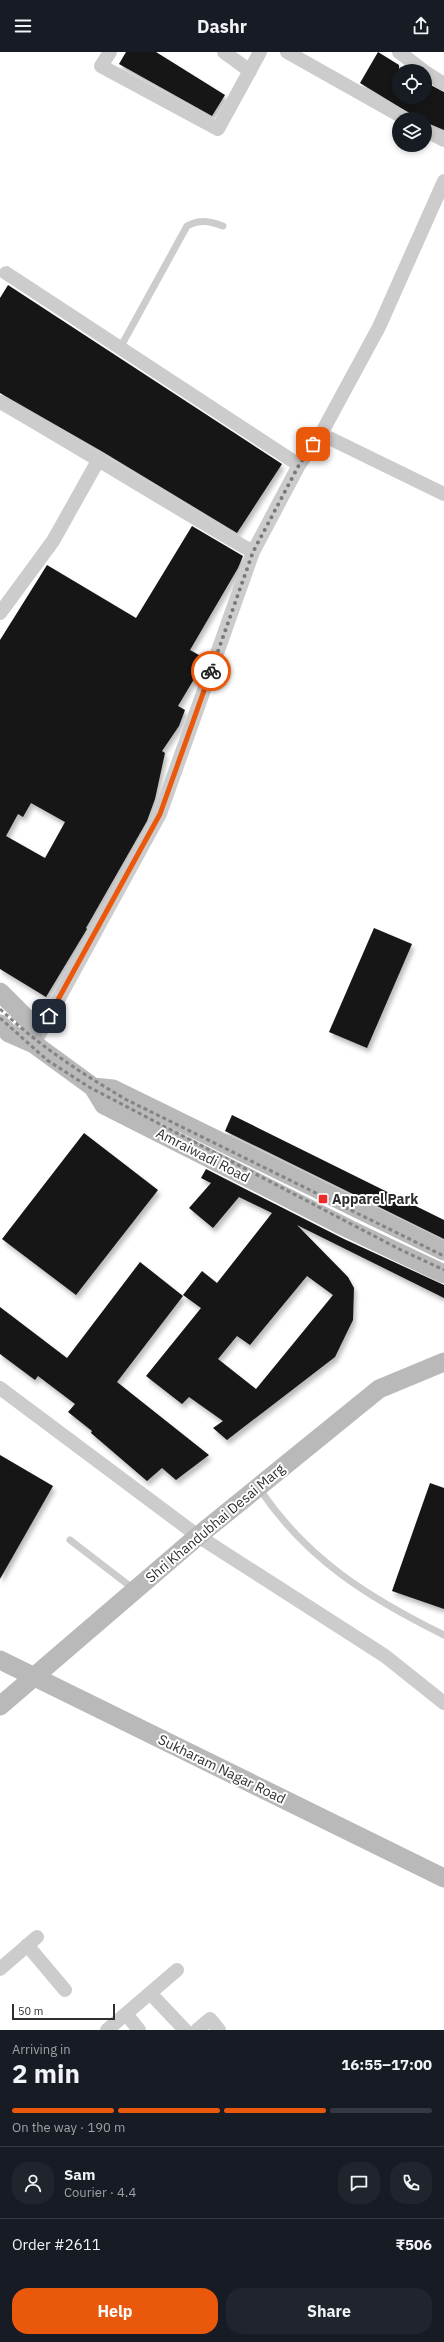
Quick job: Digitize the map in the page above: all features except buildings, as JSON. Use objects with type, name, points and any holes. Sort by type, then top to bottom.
[{"type":"main road","points":[[0,992],[29,1021],[34,1044]]},
{"type":"main road","name":"Amraiwadi Road","points":[[0,1024],[9,1033],[34,1044],[93,1087],[104,1105],[109,1108],[349,1229],[444,1274]]},
{"type":"main road","points":[[93,1087],[113,1089],[444,1251]]},
{"type":"main road","name":"Shri Khandubhai Desai Marg","points":[[0,1706],[30,1674],[372,1379],[444,1350]]},
{"type":"main road","name":"Shri Khandubhai Desai Marg","points":[[193,1532],[258,1486],[379,1389],[444,1362]]},
{"type":"main road","name":"Sukharam Nagar Road","points":[[0,1660],[444,1878]]},
{"type":"main road","name":"Shri Khandubhai Desai Marg","points":[[0,1693],[30,1674]]},
{"type":"street","points":[[110,52],[101,66],[218,129],[260,52]]},
{"type":"street","points":[[224,52],[250,71]]},
{"type":"street","points":[[287,52],[394,112]]},
{"type":"street","points":[[399,52],[414,64]]},
{"type":"street","points":[[432,77],[444,84]]},
{"type":"street","points":[[432,134],[444,140]]},
{"type":"street","points":[[34,1044],[160,814],[253,552],[299,465],[321,434],[379,327],[444,181]]},
{"type":"street","points":[[2,275],[120,348],[299,465]]},
{"type":"street","points":[[0,402],[99,459],[146,491],[253,552]]},
{"type":"street","points":[[321,434],[444,494]]},
{"type":"street","points":[[0,613],[53,541],[99,459]]},
{"type":"street","points":[[0,1388],[193,1532],[385,1656],[444,1703]]},
{"type":"street","points":[[0,1969],[32,1941],[65,1990]]},
{"type":"street","points":[[107,2030],[177,1970]]},
{"type":"street","points":[[150,1993],[185,2030]]},
{"type":"street","points":[[126,2014],[139,2030]]},
{"type":"street","points":[[197,2030],[210,2019],[219,2030]]},
{"type":"lane","points":[[120,348],[187,226],[197,221],[210,221],[223,226]]},
{"type":"lane","points":[[258,1486],[273,1509],[295,1535],[344,1579],[444,1635]]},
{"type":"lane","points":[[70,1540],[131,1586]]},
{"type":"railway","points":[[0,1009],[15,1023],[61,1058],[127,1100],[444,1256]]},
{"type":"railway","points":[[0,1018],[47,1060],[89,1087],[399,1249],[444,1270]]},
{"type":"way so far","points":[[211,671],[253,552],[299,465],[313,444]]},
{"type":"place","name":"Apparel Park","points":[[323,1199]]},
{"type":"route","points":[[49,1016],[160,814],[211,671]]}]
